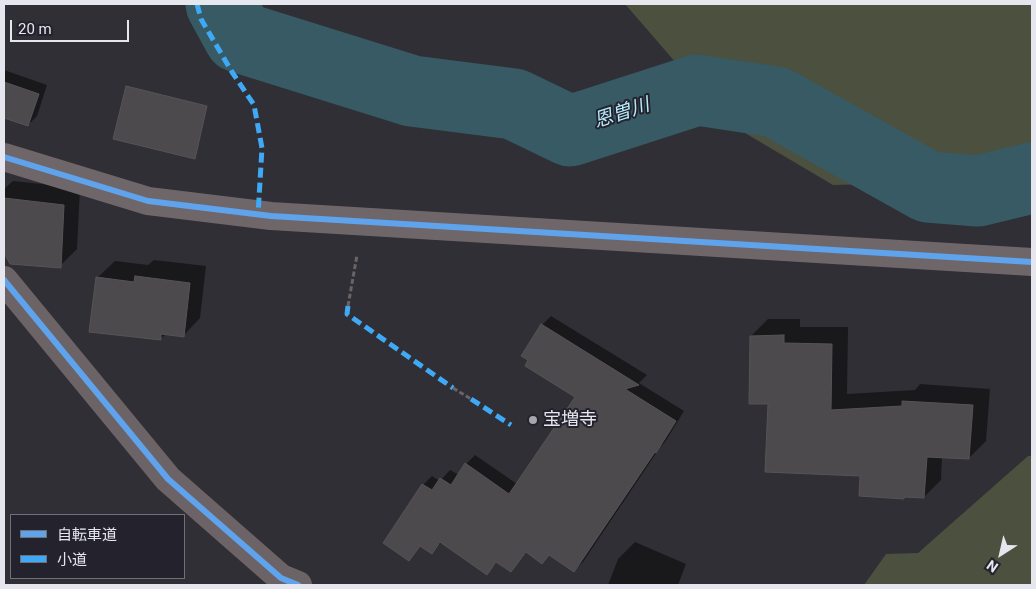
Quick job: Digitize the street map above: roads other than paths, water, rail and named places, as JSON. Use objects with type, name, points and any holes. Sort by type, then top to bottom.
[{"type":"street","points":[[4,157],[148,201],[271,216],[1032,262]]},
{"type":"street","points":[[4,280],[168,479],[281,578],[292,584]]},
{"type":"waterway","name":"恩曽川","points":[[221,4],[239,37],[412,91],[514,104],[570,131],[697,90],[776,102],[928,187],[978,191],[1032,178]]},
{"type":"place","name":"宝増寺","points":[[533,420]]}]
